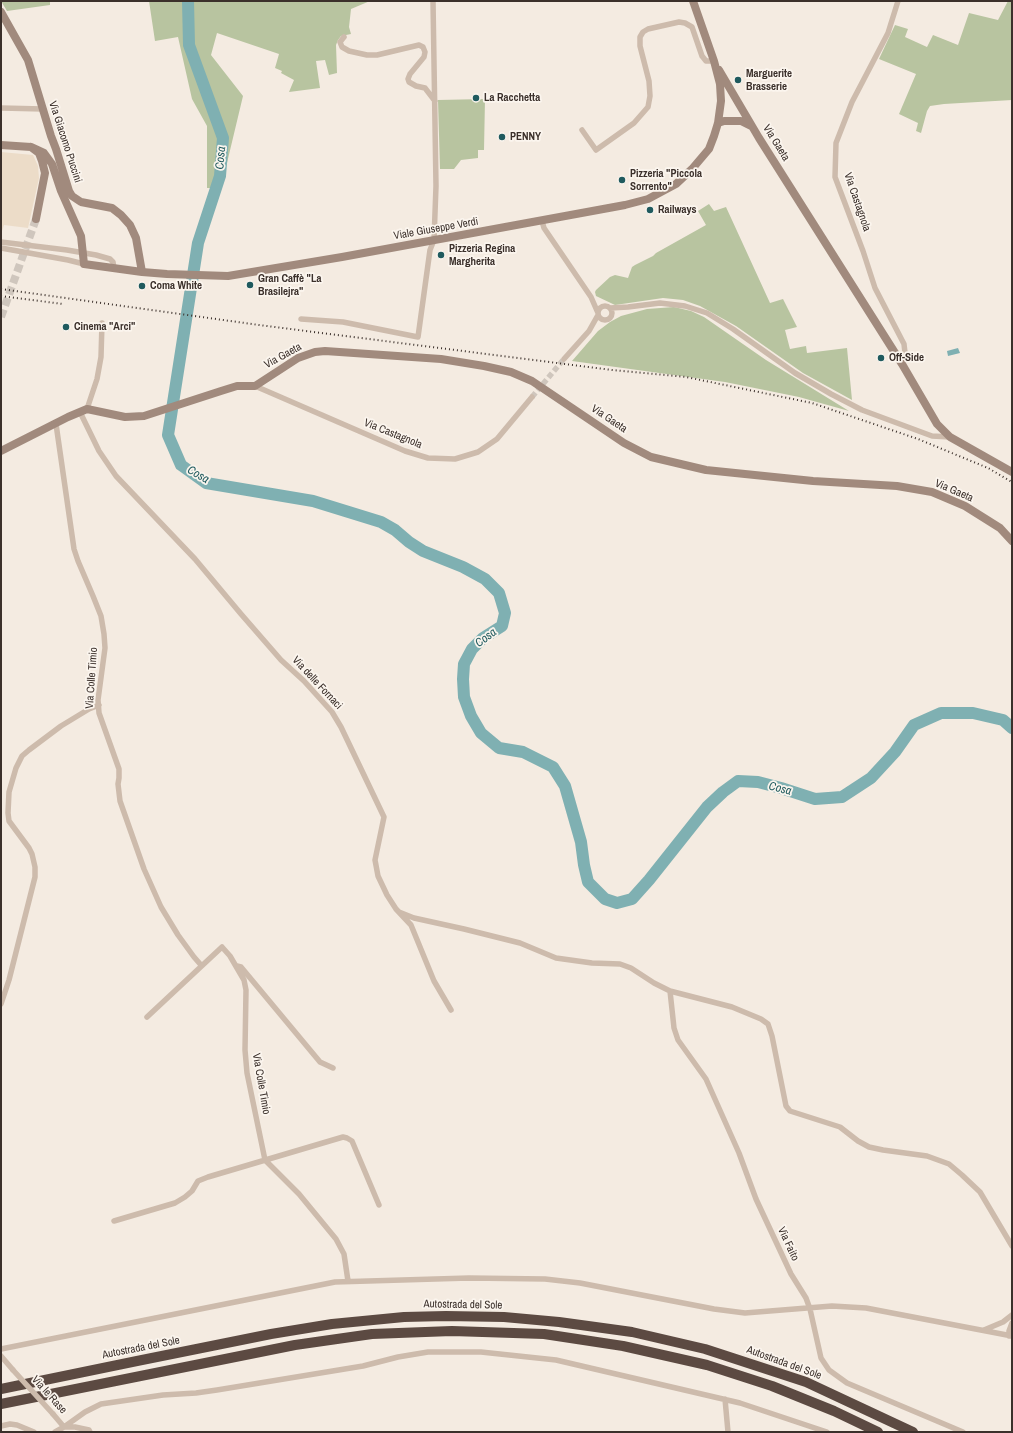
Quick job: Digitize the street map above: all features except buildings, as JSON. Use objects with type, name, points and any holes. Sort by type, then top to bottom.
[{"type":"highway","name":"Autostrada del Sole","points":[[1,1389],[271,1334],[332,1324],[404,1317],[504,1317],[559,1322],[632,1332],[705,1349],[806,1382],[913,1432]]},
{"type":"highway","points":[[1,1404],[295,1345],[372,1334],[460,1331],[544,1334],[622,1346],[707,1365],[772,1386],[834,1411],[878,1432]]},
{"type":"main road","points":[[693,1],[714,61]]},
{"type":"main road","name":"Via Giacomo Puccini","points":[[1,12],[28,60],[43,109],[50,140],[56,149],[67,186],[72,196],[86,203],[112,208],[122,215],[130,225],[136,238],[142,272]]},
{"type":"main road","name":"Viale Giuseppe Verdi","points":[[84,264],[142,272],[228,276],[600,211],[648,199],[676,184],[692,169],[708,149],[718,123],[721,102],[720,84],[714,61]]},
{"type":"main road","name":"Via Gaeta","points":[[714,61],[752,126],[902,364],[932,417],[950,437],[1012,472]]},
{"type":"main road","points":[[721,102],[729,98],[738,102]]},
{"type":"main road","points":[[718,123],[724,121],[741,121],[752,126]]},
{"type":"main road","points":[[1,145],[43,148],[50,140]]},
{"type":"main road","points":[[36,219],[50,140]]},
{"type":"main road","points":[[32,147],[40,150],[52,164],[61,191],[81,236],[81,252],[84,264]]},
{"type":"main road","points":[[32,147],[38,153],[45,173]]},
{"type":"main road","name":"Via Gaeta","points":[[255,386],[298,358],[306,354],[325,351],[441,359],[484,366],[511,372],[532,381],[624,443],[651,457],[706,470],[813,481],[897,486],[932,492],[965,506],[1000,528],[1012,541]]},
{"type":"main road","points":[[1,451],[83,411],[125,418],[144,416],[237,386],[255,386]]},
{"type":"street","points":[[301,319],[343,322],[418,336],[430,250],[434,240],[436,186],[433,1]]},
{"type":"street","name":"Via Castagnola","points":[[898,1],[888,33],[852,102],[836,143],[835,177],[863,251],[875,288],[904,344],[905,353],[902,364]]},
{"type":"street","points":[[582,130],[596,150],[634,123],[648,107],[650,96],[649,81],[640,46],[640,37],[643,32],[648,29],[679,22],[685,23],[692,27],[702,56],[706,60],[714,61]]},
{"type":"street","points":[[344,37],[340,42],[342,47],[349,51],[367,56],[378,55],[419,45],[423,47],[425,52],[424,57],[410,74],[408,79],[409,82],[416,86],[425,88],[435,101]]},
{"type":"street","points":[[1,108],[43,109]]},
{"type":"street","points":[[542,221],[544,228],[591,297],[600,318],[605,320]]},
{"type":"street","points":[[1,242],[81,252],[110,259],[113,262],[114,268]]},
{"type":"street","points":[[1,248],[84,264]]},
{"type":"street","points":[[591,297],[608,307],[612,312],[611,316]]},
{"type":"street","points":[[589,331],[600,308],[628,307],[660,303],[684,306],[707,313],[733,329],[795,373],[855,407],[932,436],[950,437]]},
{"type":"street","points":[[564,359],[598,323],[628,307]]},
{"type":"street","points":[[83,411],[97,379],[101,357],[102,323]]},
{"type":"street","name":"Via Castagnola","points":[[255,386],[405,451],[428,458],[455,459],[478,452],[497,439],[532,397]]},
{"type":"street","name":"Via delle Fornaci","points":[[83,411],[99,451],[116,476],[191,554],[240,614],[281,660],[304,681],[328,708],[342,727],[384,816],[375,860],[378,876],[386,895],[411,925],[434,981],[450,1010]]},
{"type":"street","name":"Via Colle Timio","points":[[56,424],[74,550],[101,616],[105,648],[99,712],[119,769],[118,784],[120,801],[144,869],[161,907],[178,935],[201,965]]},
{"type":"street","points":[[1,1004],[9,980],[35,877],[36,867],[32,854],[9,821],[9,792],[16,768],[22,756],[29,750],[61,726],[89,709],[99,705]]},
{"type":"street","points":[[399,912],[414,918],[464,928],[520,943],[556,958],[592,963],[620,964],[631,968],[654,983],[670,991],[732,1008],[761,1019],[768,1024],[772,1036],[786,1106],[790,1111],[840,1127],[858,1141],[869,1147],[927,1156],[949,1164],[980,1192],[1012,1246]]},
{"type":"street","name":"Via Colle Timio","points":[[147,1017],[222,947],[244,980],[246,990],[245,1050],[247,1073],[265,1160]]},
{"type":"street","name":"Via Colle Timio","points":[[235,965],[241,967],[320,1062],[333,1068]]},
{"type":"street","name":"Via Faito","points":[[670,991],[674,1028],[678,1040],[706,1079],[739,1153],[756,1200],[791,1274],[806,1298],[822,1358],[829,1370],[847,1383],[963,1432]]},
{"type":"street","points":[[114,1221],[175,1203],[189,1194],[198,1181],[208,1177],[343,1137],[352,1140],[379,1205]]},
{"type":"street","points":[[265,1160],[299,1194],[336,1239],[344,1254],[348,1281]]},
{"type":"street","points":[[1,1349],[335,1282],[348,1281],[469,1278],[545,1279],[580,1283],[714,1309],[746,1313],[810,1309],[832,1306],[866,1308],[982,1331],[1011,1335],[1009,1331],[1012,1323]]},
{"type":"street","points":[[982,1331],[1002,1322],[1012,1315]]},
{"type":"street","points":[[55,1432],[85,1412],[101,1404],[163,1394],[196,1393],[217,1390],[363,1366],[398,1357],[428,1352],[481,1352],[556,1360],[725,1399],[826,1432]]},
{"type":"street","name":"Via le Rase","points":[[1,1356],[64,1427],[76,1427],[89,1430],[90,1432]]},
{"type":"street","points":[[725,1399],[728,1432]]},
{"type":"street","points":[[1,1426],[10,1424],[17,1425],[34,1432]]},
{"type":"green space","points":[[1,1],[50,1],[50,5],[7,11]]},
{"type":"green space","points":[[149,1],[370,1],[351,9],[349,27],[351,34],[341,36],[336,45],[337,73],[329,75],[325,60],[316,61],[320,88],[289,92],[294,80],[281,73],[282,71],[275,68],[279,54],[217,33],[211,55],[243,96],[221,188],[207,188],[207,126],[192,99],[178,37],[155,41]]},
{"type":"green space","points":[[1008,1],[1012,1],[1012,100],[930,106],[927,111],[921,133],[916,131],[918,123],[899,114],[916,74],[879,59],[895,25],[908,29],[905,37],[927,47],[933,35],[958,45],[969,13],[998,20]]},
{"type":"green space","points":[[485,99],[484,150],[478,150],[478,158],[461,160],[454,169],[440,169],[438,100]]},
{"type":"green space","points":[[709,204],[714,211],[726,207],[770,303],[783,299],[797,327],[785,330],[790,349],[806,346],[807,353],[847,348],[852,400],[803,373],[736,326],[700,306],[683,300],[663,298],[615,305],[596,296],[596,290],[610,277],[615,275],[628,278],[632,267],[706,225],[698,211]]},
{"type":"green space","points":[[674,307],[691,311],[704,317],[766,360],[849,411],[799,397],[725,382],[572,361],[598,331],[621,316],[647,309]]},
{"type":"shaded area","points":[[1,152],[33,155],[38,166],[39,178],[28,228],[4,225],[1,234]]},
{"type":"water","points":[[958,348],[960,353],[948,356],[947,351]]},
{"type":"waterway","name":"Cosa","points":[[188,1],[189,45],[223,138],[220,176],[198,243],[168,435],[181,465],[206,483],[313,501],[381,522],[395,530],[423,551],[463,567],[485,579],[499,593],[505,613],[502,626],[483,638],[472,649],[464,664],[464,697],[471,716],[481,733],[499,748],[523,752],[553,767],[565,786],[581,842],[588,882],[605,899],[617,903],[632,899],[707,807],[723,792],[738,781],[758,782],[815,799],[842,797],[871,778],[895,752],[914,725],[941,713],[973,713],[1003,720],[1012,728]]},
{"type":"tunnel","points":[[1,317],[36,219]]},
{"type":"tunnel","points":[[532,397],[564,359]]},
{"type":"railway","points":[[1,289],[259,325],[612,370],[686,377],[812,403],[918,439],[988,468],[1012,482]]},
{"type":"railway","points":[[1,296],[63,304]]},
{"type":"place","name":"Marguerite Brasserie","points":[[738,80]]},
{"type":"place","name":"La Racchetta","points":[[476,98]]},
{"type":"place","name":"PENNY","points":[[502,137]]},
{"type":"place","name":"Pizzeria \"Piccola Sorrento\"","points":[[622,180]]},
{"type":"place","name":"Railways","points":[[650,210]]},
{"type":"place","name":"Pizzeria Regina Margherita","points":[[441,255]]},
{"type":"place","name":"Gran Caffè \"La Brasilejra\"","points":[[250,285]]},
{"type":"place","name":"Coma White","points":[[142,286]]},
{"type":"place","name":"Cinema \"Arci\"","points":[[66,327]]},
{"type":"place","name":"Off-Side","points":[[881,358]]}]
